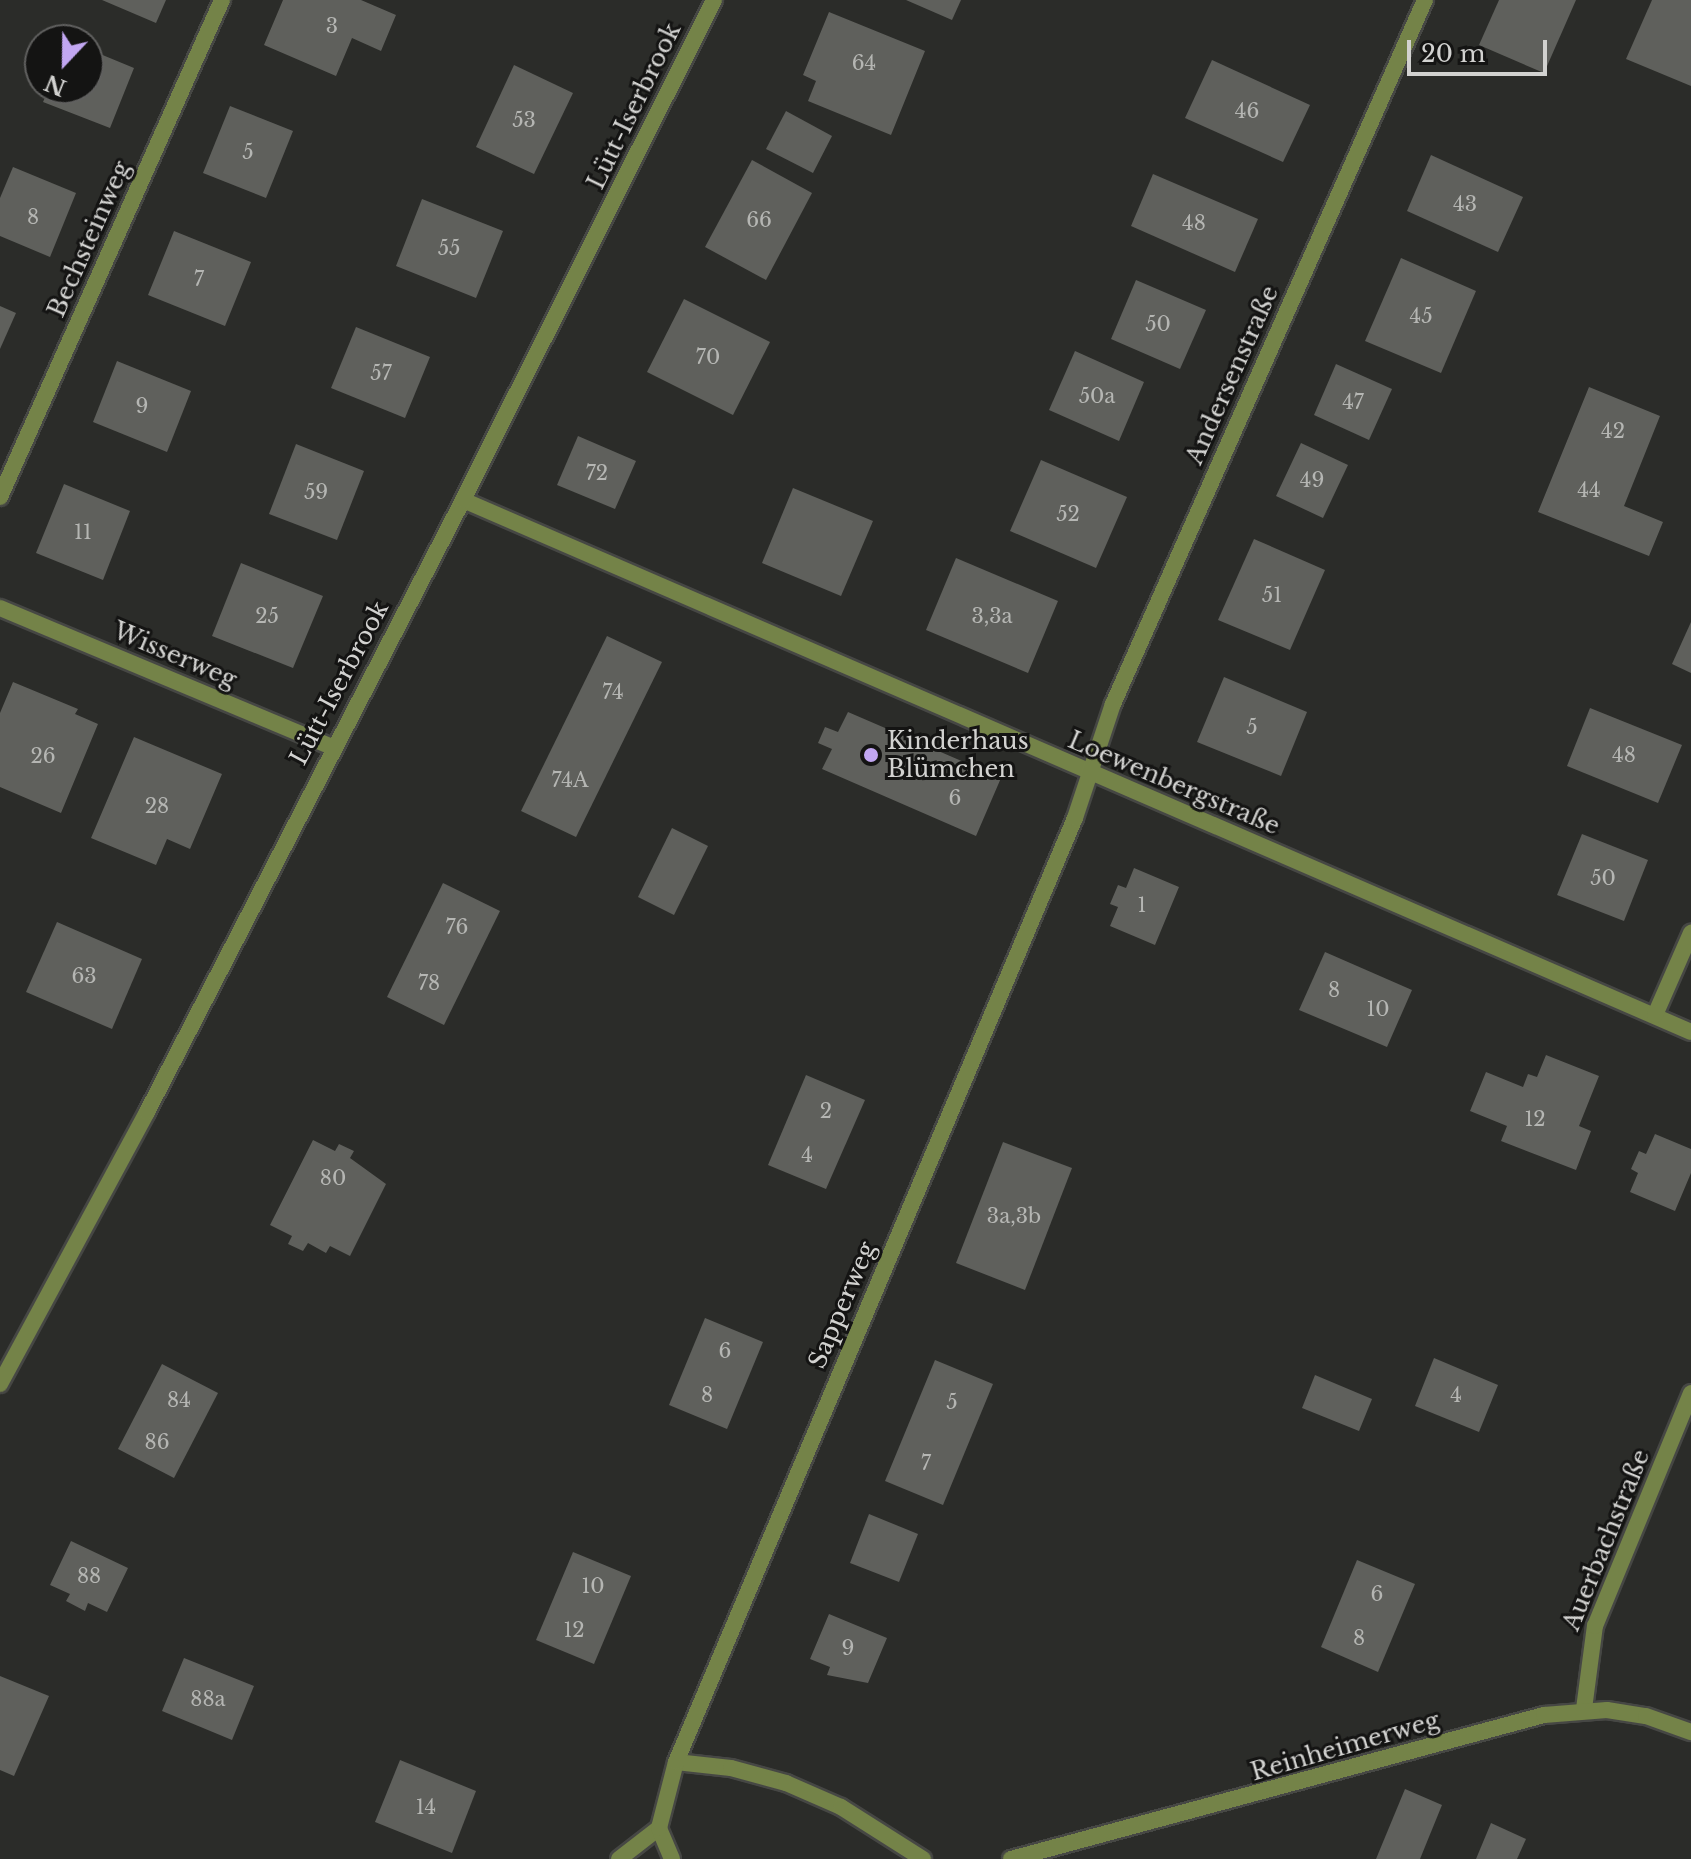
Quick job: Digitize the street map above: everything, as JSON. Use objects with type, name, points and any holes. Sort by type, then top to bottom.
[{"type":"street","name":"Bechsteinweg","points":[[0,497],[222,0]]},
{"type":"street","name":"Lütt-Iserbrook","points":[[0,1384],[147,1112],[332,747],[463,500],[714,0]]},
{"type":"street","name":"Andersenstraße","points":[[1090,773],[1113,704],[1425,0]]},
{"type":"street","name":"Loewenbergstraße","points":[[463,500],[1691,1032]]},
{"type":"street","name":"Wisserweg","points":[[0,608],[332,747]]},
{"type":"street","name":"Sapperweg","points":[[659,1828],[676,1762],[1090,773]]},
{"type":"street","points":[[1655,1015],[1691,933]]},
{"type":"street","name":"Auerbachstraße","points":[[1584,1709],[1595,1626],[1691,1393]]},
{"type":"street","name":"Reinheimerweg","points":[[1011,1859],[1509,1723],[1584,1709],[1646,1716],[1691,1732]]},
{"type":"street","points":[[676,1762],[731,1768],[786,1783],[841,1807],[923,1859]]},
{"type":"street","points":[[619,1859],[659,1828],[672,1859]]},
{"type":"building","points":[[102,0],[166,0],[156,23]]},
{"type":"building","points":[[283,0],[361,0],[396,15],[381,51],[352,38],[336,76],[264,45]]},
{"type":"building","points":[[906,0],[961,0],[952,20]]},
{"type":"building","points":[[1499,0],[1576,0],[1544,73],[1479,45]]},
{"type":"building","points":[[1652,0],[1691,0],[1691,86],[1626,59]]},
{"type":"building","points":[[829,12],[925,51],[891,135],[808,101],[816,81],[803,75]]},
{"type":"building","points":[[104,56],[134,68],[110,128],[48,104],[104,104]]},
{"type":"building","points":[[1212,60],[1310,105],[1283,162],[1185,118]]},
{"type":"building","points":[[514,65],[573,93],[534,174],[476,147]]},
{"type":"building","points":[[230,106],[293,131],[266,198],[203,173]]},
{"type":"building","points":[[786,111],[832,136],[813,173],[766,149]]},
{"type":"building","points":[[1431,155],[1523,197],[1498,252],[1407,211]]},
{"type":"building","points":[[752,160],[812,193],[766,280],[705,247]]},
{"type":"building","points":[[13,167],[76,193],[50,257],[0,236],[0,198]]},
{"type":"building","points":[[1153,174],[1258,219],[1235,272],[1131,226]]},
{"type":"building","points":[[422,199],[503,231],[476,298],[396,266]]},
{"type":"building","points":[[174,231],[251,262],[225,326],[148,295]]},
{"type":"building","points":[[1401,258],[1476,291],[1441,373],[1365,341]]},
{"type":"building","points":[[1136,280],[1206,310],[1180,369],[1111,339]]},
{"type":"building","points":[[684,299],[770,342],[733,415],[647,372]]},
{"type":"building","points":[[0,306],[16,313],[0,349]]},
{"type":"building","points":[[356,327],[430,357],[405,418],[331,388]]},
{"type":"building","points":[[1075,351],[1144,382],[1119,441],[1049,410]]},
{"type":"building","points":[[117,361],[191,391],[167,452],[93,422]]},
{"type":"building","points":[[1336,364],[1392,389],[1369,440],[1314,415]]},
{"type":"building","points":[[1589,387],[1660,416],[1624,506],[1663,522],[1649,556],[1538,512]]},
{"type":"building","points":[[578,436],[636,461],[615,509],[557,485]]},
{"type":"building","points":[[1301,443],[1348,465],[1323,518],[1276,496]]},
{"type":"building","points":[[296,444],[364,471],[337,540],[269,514]]},
{"type":"building","points":[[1041,460],[1127,497],[1096,568],[1010,531]]},
{"type":"building","points":[[64,484],[130,511],[103,580],[36,553]]},
{"type":"building","points":[[793,488],[873,521],[841,596],[762,563]]},
{"type":"building","points":[[1254,539],[1325,570],[1290,650],[1218,620]]},
{"type":"building","points":[[956,558],[1058,601],[1028,673],[926,630]]},
{"type":"building","points":[[241,563],[323,596],[293,668],[212,636]]},
{"type":"building","points":[[1691,622],[1691,673],[1672,664]]},
{"type":"building","points":[[607,636],[662,662],[576,837],[521,811]]},
{"type":"building","points":[[1224,677],[1307,712],[1281,776],[1197,742]]},
{"type":"building","points":[[13,682],[78,709],[75,714],[98,724],[61,813],[0,787],[0,713]]},
{"type":"building","points":[[1590,708],[1682,745],[1658,803],[1567,766]]},
{"type":"building","points":[[848,712],[1001,778],[976,836],[822,769],[832,749],[818,743],[825,727],[838,732]]},
{"type":"building","points":[[134,737],[222,774],[190,849],[167,839],[156,865],[91,838]]},
{"type":"building","points":[[672,828],[708,846],[674,915],[638,897]]},
{"type":"building","points":[[1582,834],[1648,860],[1624,921],[1557,895]]},
{"type":"building","points":[[1134,868],[1179,887],[1155,945],[1110,926],[1118,907],[1110,904],[1118,885],[1126,888]]},
{"type":"building","points":[[443,883],[500,911],[444,1025],[387,997]]},
{"type":"building","points":[[57,922],[142,959],[112,1029],[26,992]]},
{"type":"building","points":[[1325,952],[1412,990],[1387,1047],[1299,1010]]},
{"type":"building","points":[[1546,1055],[1599,1076],[1579,1126],[1591,1131],[1576,1170],[1501,1141],[1507,1126],[1470,1111],[1486,1072],[1523,1087],[1528,1074],[1537,1077]]},
{"type":"building","points":[[806,1075],[865,1100],[826,1189],[768,1165]]},
{"type":"building","points":[[1655,1134],[1691,1149],[1691,1173],[1675,1211],[1630,1192],[1638,1173],[1631,1169],[1639,1151],[1646,1154]]},
{"type":"building","points":[[313,1140],[335,1151],[339,1144],[354,1151],[350,1158],[386,1184],[350,1256],[330,1246],[326,1253],[308,1243],[303,1251],[288,1244],[292,1236],[270,1225]]},
{"type":"building","points":[[1003,1142],[1072,1168],[1025,1290],[956,1263]]},
{"type":"building","points":[[705,1318],[763,1342],[727,1429],[669,1405]]},
{"type":"building","points":[[1434,1358],[1498,1385],[1479,1432],[1415,1406]]},
{"type":"building","points":[[935,1360],[993,1384],[943,1505],[885,1481]]},
{"type":"building","points":[[162,1364],[218,1393],[174,1478],[118,1449]]},
{"type":"building","points":[[1315,1375],[1372,1399],[1359,1431],[1302,1408]]},
{"type":"building","points":[[869,1514],[918,1534],[899,1582],[850,1563]]},
{"type":"building","points":[[71,1541],[128,1568],[107,1612],[88,1603],[85,1611],[66,1601],[70,1594],[50,1585]]},
{"type":"building","points":[[573,1552],[631,1576],[594,1664],[536,1640]]},
{"type":"building","points":[[1357,1560],[1415,1584],[1378,1672],[1321,1647]]},
{"type":"building","points":[[829,1614],[887,1638],[868,1683],[827,1675],[830,1667],[810,1659]]},
{"type":"building","points":[[184,1658],[254,1686],[232,1740],[162,1711]]},
{"type":"building","points":[[0,1676],[49,1696],[14,1776],[0,1770]]},
{"type":"building","points":[[400,1760],[476,1791],[452,1853],[375,1822]]},
{"type":"building","points":[[1405,1789],[1442,1805],[1420,1859],[1376,1859]]},
{"type":"building","points":[[1491,1823],[1526,1839],[1517,1859],[1476,1859]]},
{"type":"place","name":"Kinderhaus Blümchen","points":[[871,755]]}]
